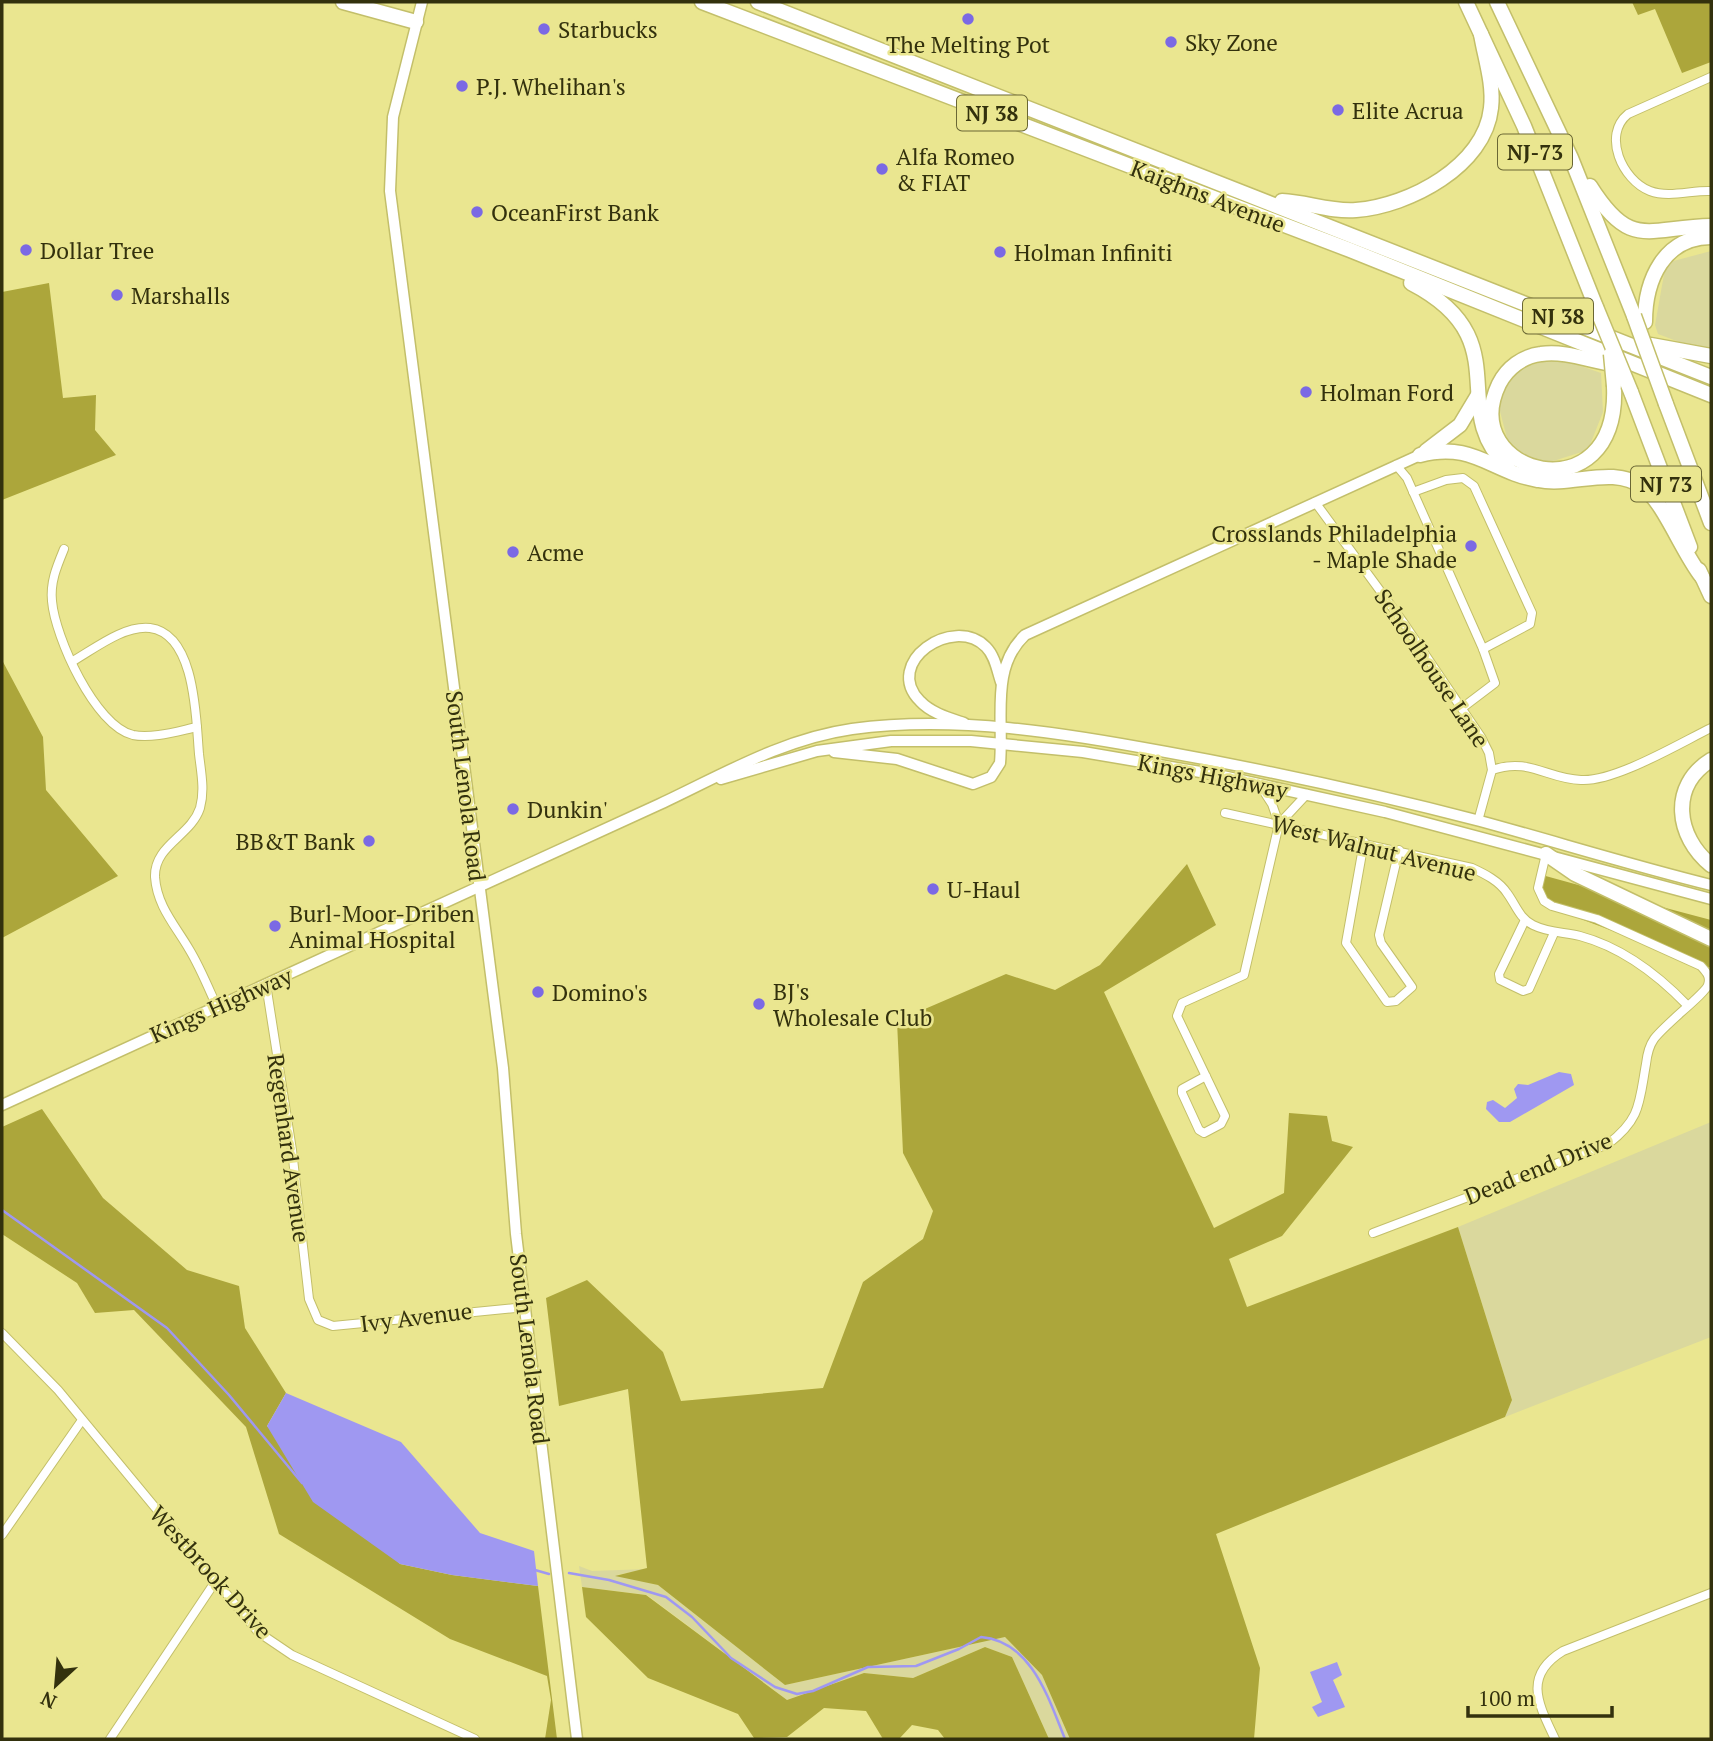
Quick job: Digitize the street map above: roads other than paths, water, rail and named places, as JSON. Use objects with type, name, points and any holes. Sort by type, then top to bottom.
[{"type":"highway","points":[[343,2],[416,22]]},
{"type":"highway","name":"Kaighns Avenue","points":[[702,2],[1364,256],[1711,395]]},
{"type":"highway","name":"Kaighns Avenue","points":[[758,2],[1270,201],[1711,377]]},
{"type":"highway","name":"NJ-73","points":[[1465,2],[1524,126],[1611,346]]},
{"type":"highway","name":"NJ-73","points":[[1497,2],[1572,158],[1640,319]]},
{"type":"highway","points":[[1270,201],[1298,202],[1337,209],[1366,208],[1405,197],[1457,166],[1477,147],[1490,118],[1492,93],[1481,34]]},
{"type":"highway","points":[[1572,158],[1606,212],[1625,227],[1647,232],[1711,226]]},
{"type":"highway","points":[[1640,319],[1662,261],[1681,244],[1711,237]]},
{"type":"highway","points":[[1364,256],[1430,295],[1460,322],[1476,354],[1479,394],[1488,441],[1514,472]]},
{"type":"highway","name":"NJ 73","points":[[1640,319],[1649,357],[1711,523]]},
{"type":"highway","points":[[1627,342],[1711,356]]},
{"type":"highway","points":[[1611,346],[1614,386],[1614,411],[1606,436],[1592,456],[1578,466],[1554,471],[1529,467],[1510,454],[1496,433],[1492,410],[1498,388],[1510,369],[1527,358],[1556,354],[1638,367]]},
{"type":"highway","name":"NJ 73","points":[[1611,346],[1711,596]]},
{"type":"highway","points":[[1420,455],[1461,425],[1479,394]]},
{"type":"highway","points":[[1420,455],[1454,450],[1545,481],[1610,477],[1640,485],[1656,500],[1686,558],[1702,577]]},
{"type":"highway","points":[[1711,760],[1698,769],[1689,782],[1681,812],[1687,837],[1711,865]]},
{"type":"highway","points":[[1546,853],[1575,874],[1711,939]]},
{"type":"main road","name":"South Lenola Road","points":[[422,2],[393,117],[390,191],[503,1068],[516,1234],[577,1739]]},
{"type":"main road","points":[[820,751],[897,759],[973,784],[986,781],[996,773],[1000,763],[1002,684],[1010,654],[1032,631],[1420,455]]},
{"type":"main road","points":[[1000,729],[976,727],[931,710],[919,701],[910,682],[914,660],[935,641],[951,637],[969,639],[983,645],[992,655],[1002,684]]},
{"type":"main road","name":"Kings Highway","points":[[2,1105],[773,751],[851,729],[976,727]]},
{"type":"main road","name":"Kings Highway","points":[[1000,729],[1091,739],[1215,761],[1478,821],[1711,885]]},
{"type":"main road","name":"Kings Highway","points":[[708,782],[820,751],[903,740],[1000,744],[1115,757],[1307,794],[1546,853],[1711,899]]},
{"type":"street","points":[[1711,77],[1628,114],[1621,120],[1615,135],[1622,162],[1640,185],[1660,193],[1711,191]]},
{"type":"street","points":[[1396,465],[1413,492],[1483,649],[1495,683],[1462,708]]},
{"type":"street","points":[[1413,492],[1446,480],[1463,478],[1474,486],[1532,613],[1530,624],[1522,630],[1483,649]]},
{"type":"street","name":"Schoolhouse Lane","points":[[1315,502],[1462,708],[1489,753],[1492,770],[1478,821]]},
{"type":"street","points":[[64,549],[53,578],[51,598],[55,621],[72,661],[100,710],[124,732],[144,736],[197,727]]},
{"type":"street","points":[[72,661],[135,630],[152,628],[165,634],[180,651],[187,667],[197,727],[202,786],[200,808],[189,826],[160,857],[155,876],[162,906],[190,950],[216,1007]]},
{"type":"street","name":"Schoolhouse Lane","points":[[1492,770],[1516,764],[1567,778],[1594,779],[1626,768],[1711,728]]},
{"type":"street","points":[[1206,1076],[1182,1089],[1199,1130],[1204,1133],[1221,1124],[1225,1115],[1178,1016],[1179,1009],[1182,1003],[1244,975],[1279,824],[1276,811],[1259,784]]},
{"type":"street","points":[[1279,824],[1307,794]]},
{"type":"street","name":"West Walnut Avenue","points":[[1225,813],[1399,849],[1472,868],[1490,877],[1506,891],[1525,920]]},
{"type":"street","points":[[1364,842],[1346,943],[1387,1002],[1396,1001],[1412,987],[1381,943],[1379,935],[1399,849]]},
{"type":"street","name":"Dead end Drive","points":[[1373,1233],[1608,1144],[1626,1130],[1638,1114],[1650,1044],[1665,1023],[1709,983],[1708,974],[1700,966],[1597,919],[1552,906],[1544,901],[1538,888],[1546,853]]},
{"type":"street","points":[[1554,933],[1529,989],[1524,991],[1500,980],[1499,974],[1525,920],[1554,933],[1581,936],[1622,954],[1644,967],[1687,1005]]},
{"type":"street","name":"Regenhard Avenue","points":[[266,984],[292,1150],[309,1299],[314,1311]]},
{"type":"street","name":"Ivy Avenue","points":[[314,1311],[318,1320],[332,1326],[526,1307]]},
{"type":"street","name":"Westbrook Drive","points":[[2,1334],[52,1383],[258,1632],[292,1655],[475,1739]]},
{"type":"street","points":[[2,1535],[82,1420]]},
{"type":"street","points":[[110,1739],[215,1582]]},
{"type":"street","points":[[1555,1739],[1537,1689],[1541,1673],[1552,1658],[1563,1651],[1711,1593]]},
{"type":"waterway","points":[[2,1210],[167,1328],[229,1395],[302,1483]]},
{"type":"waterway","points":[[535,1570],[549,1574]]},
{"type":"waterway","points":[[569,1573],[609,1580],[666,1597],[692,1617],[731,1658],[775,1687],[797,1694],[813,1691],[868,1667],[916,1666],[981,1637],[999,1641],[1013,1649],[1036,1675],[1065,1739]]},
{"type":"place","name":"The Melting Pot","points":[[968,19]]},
{"type":"place","name":"Starbucks","points":[[544,29]]},
{"type":"place","name":"Sky Zone","points":[[1171,42]]},
{"type":"place","name":"P.J. Whelihan's","points":[[462,86]]},
{"type":"place","name":"Elite Acrua","points":[[1338,110]]},
{"type":"place","name":"Alfa Romeo & FIAT","points":[[882,169]]},
{"type":"place","name":"OceanFirst Bank","points":[[477,212]]},
{"type":"place","name":"Dollar Tree","points":[[26,250]]},
{"type":"place","name":"Holman Infiniti","points":[[1000,252]]},
{"type":"place","name":"Marshalls","points":[[117,295]]},
{"type":"place","name":"Holman Ford","points":[[1306,392]]},
{"type":"place","name":"Crosslands Philadelphia - Maple Shade","points":[[1471,546]]},
{"type":"place","name":"Acme","points":[[513,552]]},
{"type":"place","name":"Dunkin'","points":[[513,809]]},
{"type":"place","name":"BB&T Bank","points":[[369,841]]},
{"type":"place","name":"U-Haul","points":[[933,889]]},
{"type":"place","name":"Burl-Moor-Driben Animal Hospital","points":[[275,926]]},
{"type":"place","name":"Domino's","points":[[538,992]]},
{"type":"place","name":"BJ's Wholesale Club","points":[[759,1004]]}]
